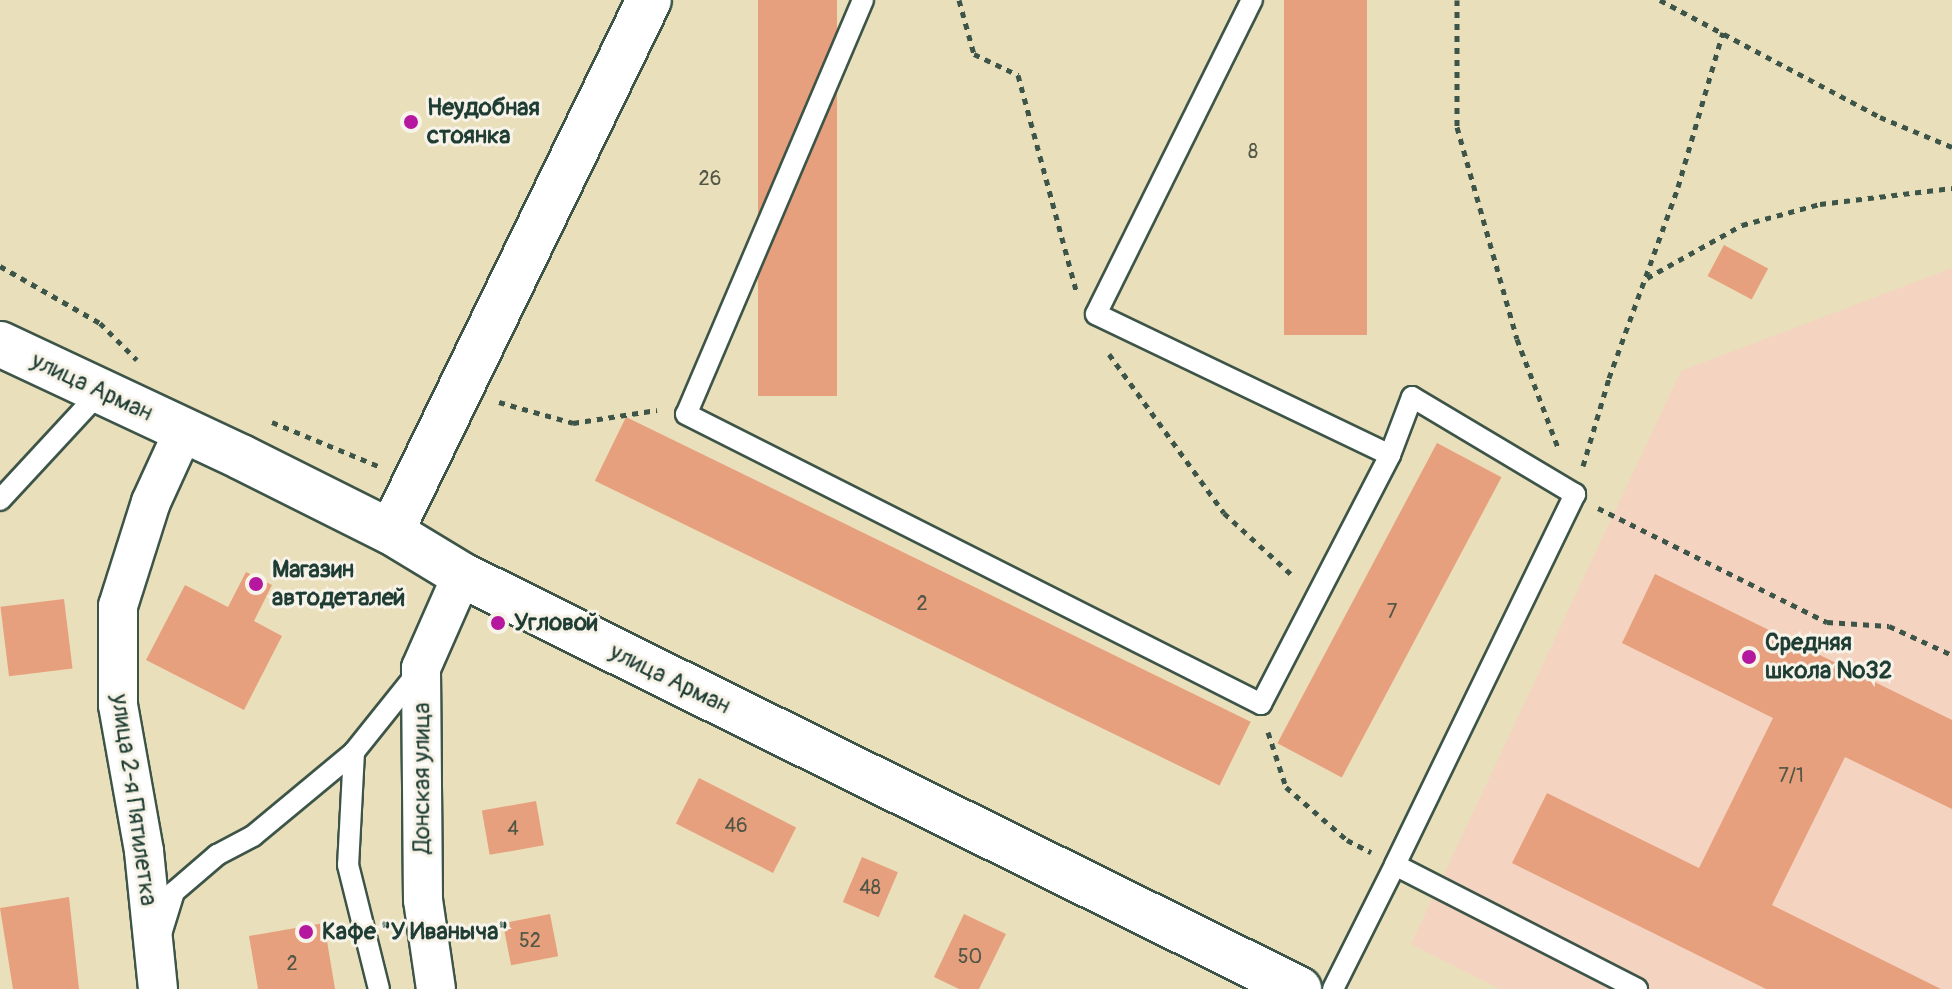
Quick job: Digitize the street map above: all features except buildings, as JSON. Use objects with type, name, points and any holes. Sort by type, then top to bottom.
[{"type":"street","points":[[391,532],[649,0]]},
{"type":"street","name":"улица Арман","points":[[0,344],[391,532],[462,575],[1274,984]]},
{"type":"street","name":"улица 2-я Пятилетка","points":[[156,971],[144,851],[118,705],[118,606],[151,502],[184,430]]},
{"type":"street","name":"Донская улица","points":[[436,989],[423,900],[421,668],[462,575]]},
{"type":"lane","points":[[863,0],[686,414],[1261,704],[1390,455],[1412,397],[1575,494],[1333,989]]},
{"type":"lane","points":[[1252,0],[1096,314],[1390,455]]},
{"type":"lane","points":[[0,500],[101,391]]},
{"type":"lane","points":[[156,971],[174,892],[217,855],[253,836],[354,752],[421,668]]},
{"type":"lane","points":[[354,752],[348,865],[379,989]]},
{"type":"lane","points":[[1395,865],[1637,989]]},
{"type":"path","points":[[1457,0],[1457,127],[1517,339],[1575,494],[1827,622],[1889,626],[1952,655]]},
{"type":"path","points":[[1660,0],[1880,117],[1952,147]]},
{"type":"path","points":[[1575,494],[1723,32]]},
{"type":"path","points":[[1645,279],[1684,253],[1742,225],[1820,204],[1952,188]]},
{"type":"path","points":[[0,266],[100,323],[148,371]]},
{"type":"path","points":[[460,389],[573,423],[649,409],[686,414]]},
{"type":"path","points":[[260,418],[416,481]]},
{"type":"path","points":[[1261,704],[1286,787],[1347,840],[1395,865]]},
{"type":"shaded area","name":"Средняя школа №32","points":[[1952,268],[1952,989],[1500,989],[1411,944],[1681,371]]},
{"type":"place","name":"Неудобная стоянка","points":[[411,122]]},
{"type":"place","name":"Магазин автодеталей","points":[[256,584]]},
{"type":"place","name":"Угловой","points":[[498,623]]},
{"type":"place","name":"Средняя школа №32","points":[[1749,657]]},
{"type":"place","name":"Кафе \"У Иваныча\"","points":[[306,932]]}]
